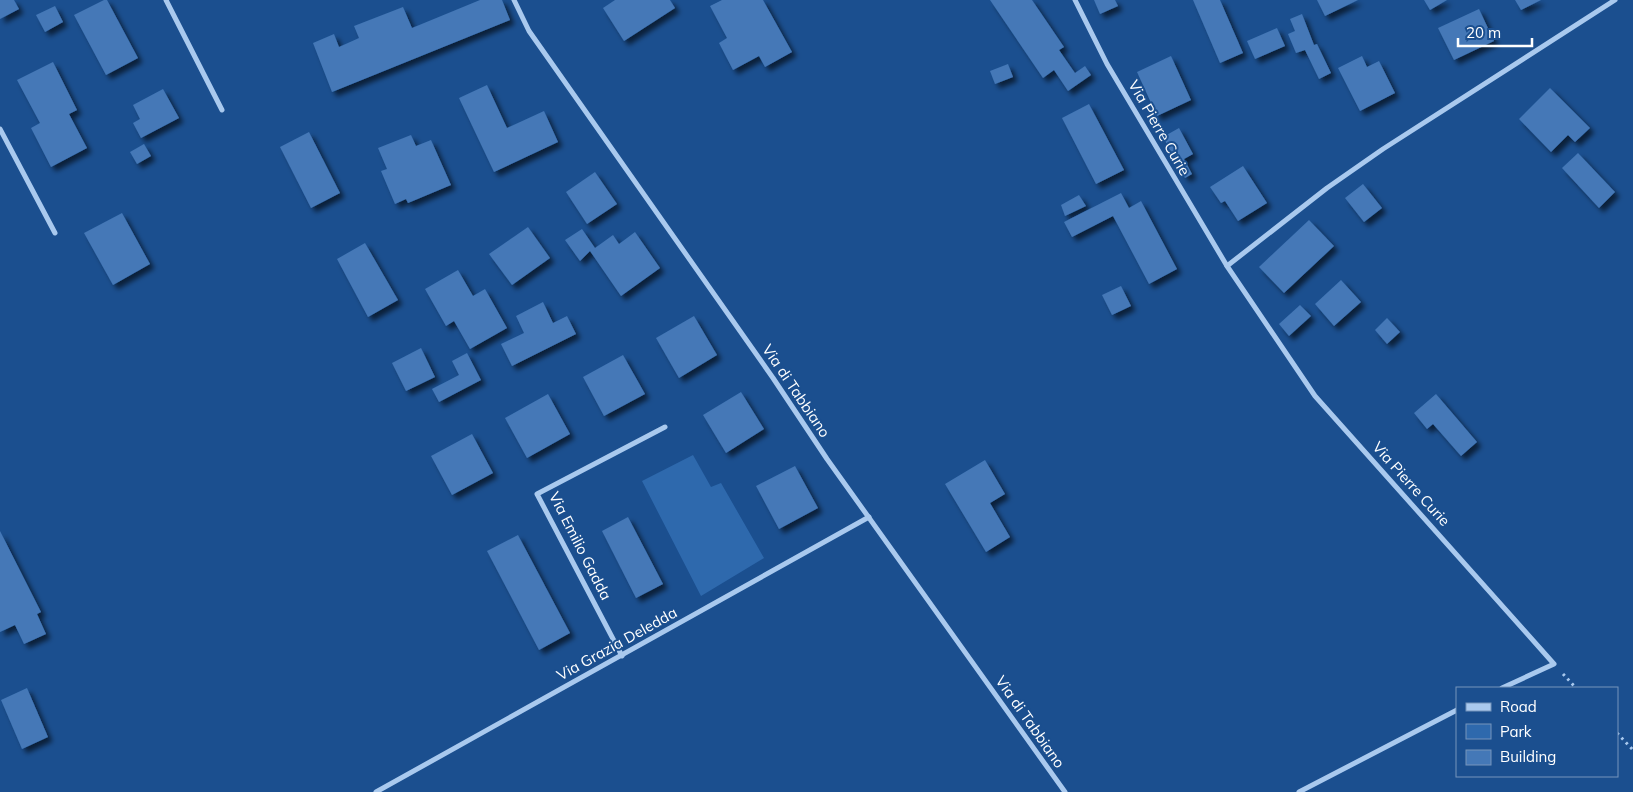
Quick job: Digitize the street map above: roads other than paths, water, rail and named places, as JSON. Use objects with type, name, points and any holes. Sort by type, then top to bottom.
[{"type":"street","points":[[166,0],[222,110]]},
{"type":"street","name":"Via di Tabbiano","points":[[514,0],[529,31],[773,378],[828,460],[1064,792]]},
{"type":"street","name":"Via Pierre Curie","points":[[1075,0],[1107,64],[1226,266],[1315,396],[1554,664],[1504,687]]},
{"type":"street","points":[[1226,266],[1328,188],[1383,150],[1615,0]]},
{"type":"street","points":[[0,129],[55,233]]},
{"type":"street","name":"Via Emilio Gadda","points":[[622,656],[537,494],[665,427]]},
{"type":"street","name":"Via Grazia Deledda","points":[[376,792],[869,517]]},
{"type":"street","points":[[1299,792],[1456,711]]}]
